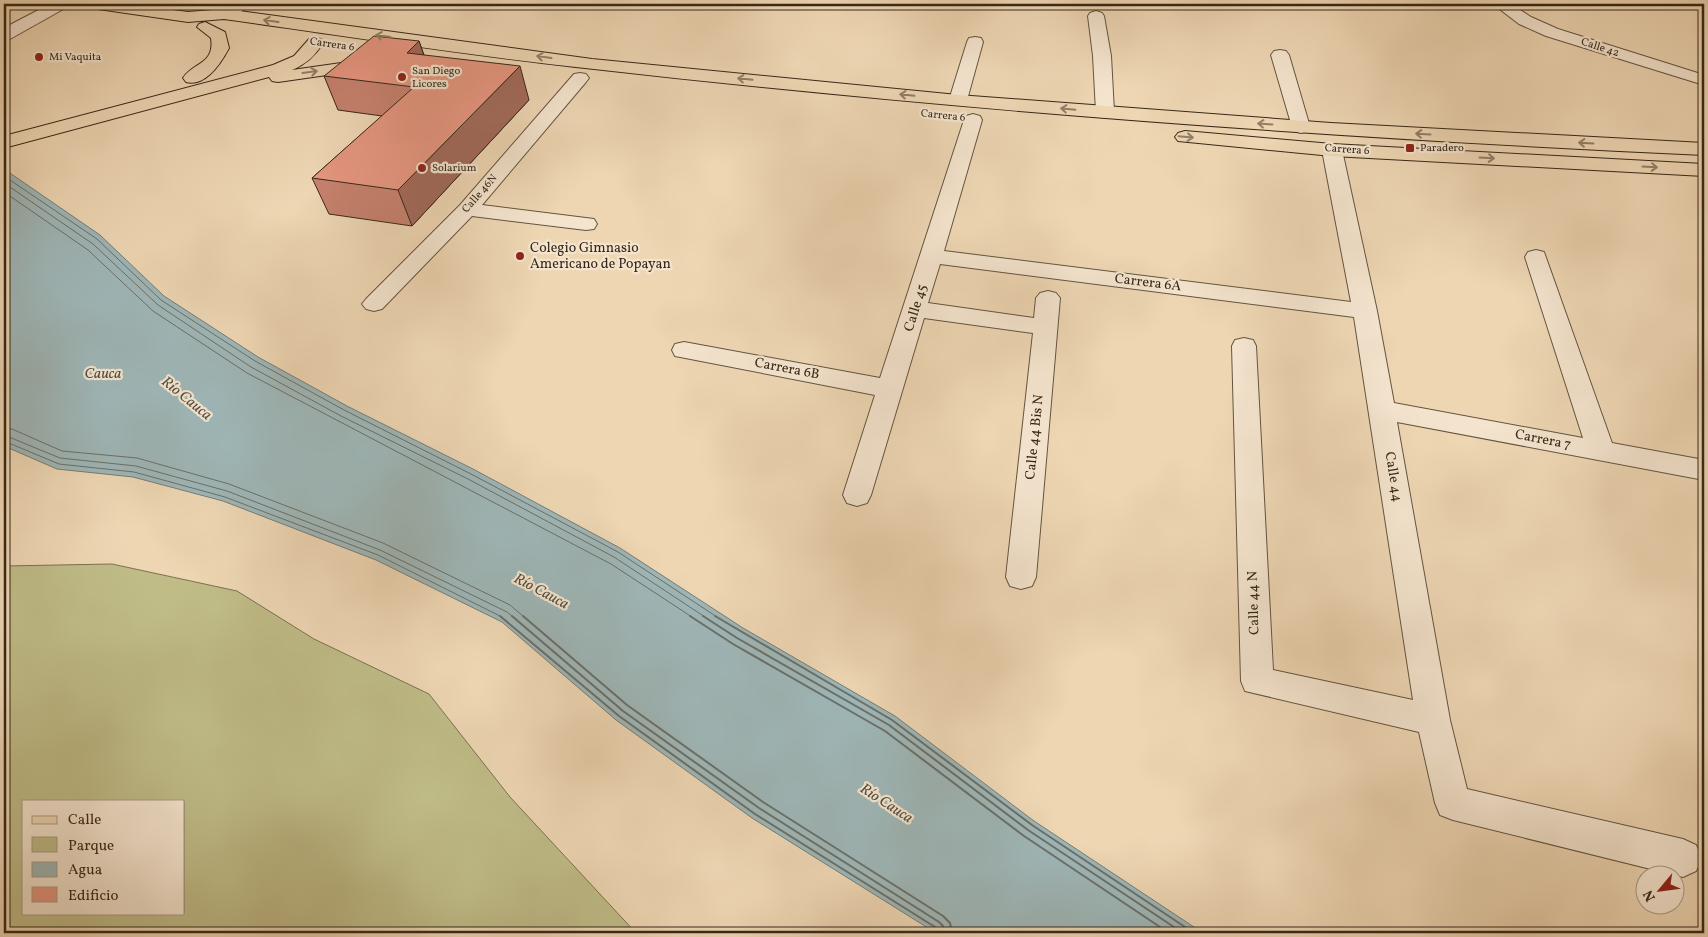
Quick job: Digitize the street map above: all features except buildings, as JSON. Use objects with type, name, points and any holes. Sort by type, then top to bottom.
[{"type":"main road","name":"Carrera 6","points":[[98,4],[188,17],[224,14],[592,64],[958,100],[1301,127],[1704,150]]},
{"type":"main road","name":"Carrera 6","points":[[188,17],[205,27],[580,78],[983,120]]},
{"type":"main road","points":[[192,78],[213,63],[221,48],[218,36],[205,27]]},
{"type":"main road","points":[[284,49],[315,42],[336,30]]},
{"type":"main road","points":[[4,142],[288,65],[302,58],[312,49],[315,42]]},
{"type":"main road","points":[[125,110],[282,76],[384,62]]},
{"type":"main road","points":[[125,110],[192,78],[230,64]]},
{"type":"main road","name":"Carrera 6","points":[[1163,136],[1332,150],[1704,170]]},
{"type":"street","points":[[4,35],[61,4]]},
{"type":"street","points":[[224,14],[242,4]]},
{"type":"street","name":"Calle 42","points":[[1501,4],[1512,13],[1541,28],[1704,80]]},
{"type":"street","points":[[1096,16],[1102,56],[1105,112]]},
{"type":"street","points":[[958,100],[975,42]]},
{"type":"street","points":[[1280,55],[1301,127]]},
{"type":"street","name":"Calle 46N","points":[[374,304],[467,209],[580,78]]},
{"type":"street","name":"Calle 45","points":[[857,496],[932,256],[983,120]]},
{"type":"street","name":"Calle 44","points":[[1332,150],[1365,311],[1433,720],[1453,803],[1683,858]]},
{"type":"street","points":[[467,209],[586,224]]},
{"type":"street","name":"Carrera 6A","points":[[932,256],[1365,311]]},
{"type":"street","points":[[1536,257],[1601,451]]},
{"type":"street","name":"Calle 44 Bis N","points":[[1021,576],[1048,298]]},
{"type":"street","points":[[916,308],[1045,327]]},
{"type":"street","name":"Calle 44 N","points":[[1244,346],[1257,681],[1433,720]]},
{"type":"street","name":"Carrera 6B","points":[[684,350],[891,389]]},
{"type":"street","name":"Carrera 7","points":[[1382,410],[1704,470]]},
{"type":"green space","points":[[112,564],[237,591],[314,639],[429,694],[510,797],[636,933],[4,933],[4,566]]},
{"type":"water","name":"Cauca","points":[[4,169],[100,235],[164,296],[258,357],[347,406],[473,469],[620,548],[743,628],[895,716],[1034,821],[1203,933],[936,933],[752,818],[616,720],[502,622],[376,560],[223,501],[133,477],[57,469],[4,446]]},
{"type":"place","name":"Mi Vaquita","points":[[39,57]]},
{"type":"place","name":"San Diego Licores","points":[[402,77]]},
{"type":"place","name":"Paradero","points":[[1410,148]]},
{"type":"place","name":"Solarium","points":[[422,168]]},
{"type":"place","name":"Colegio Gimnasio Americano de Popayan","points":[[520,256]]},
{"type":"water label","name":"Río Cauca","points":[[186,399]]},
{"type":"water label","name":"Río Cauca","points":[[541,592]]},
{"type":"water label","name":"Río Cauca","points":[[886,804]]}]
